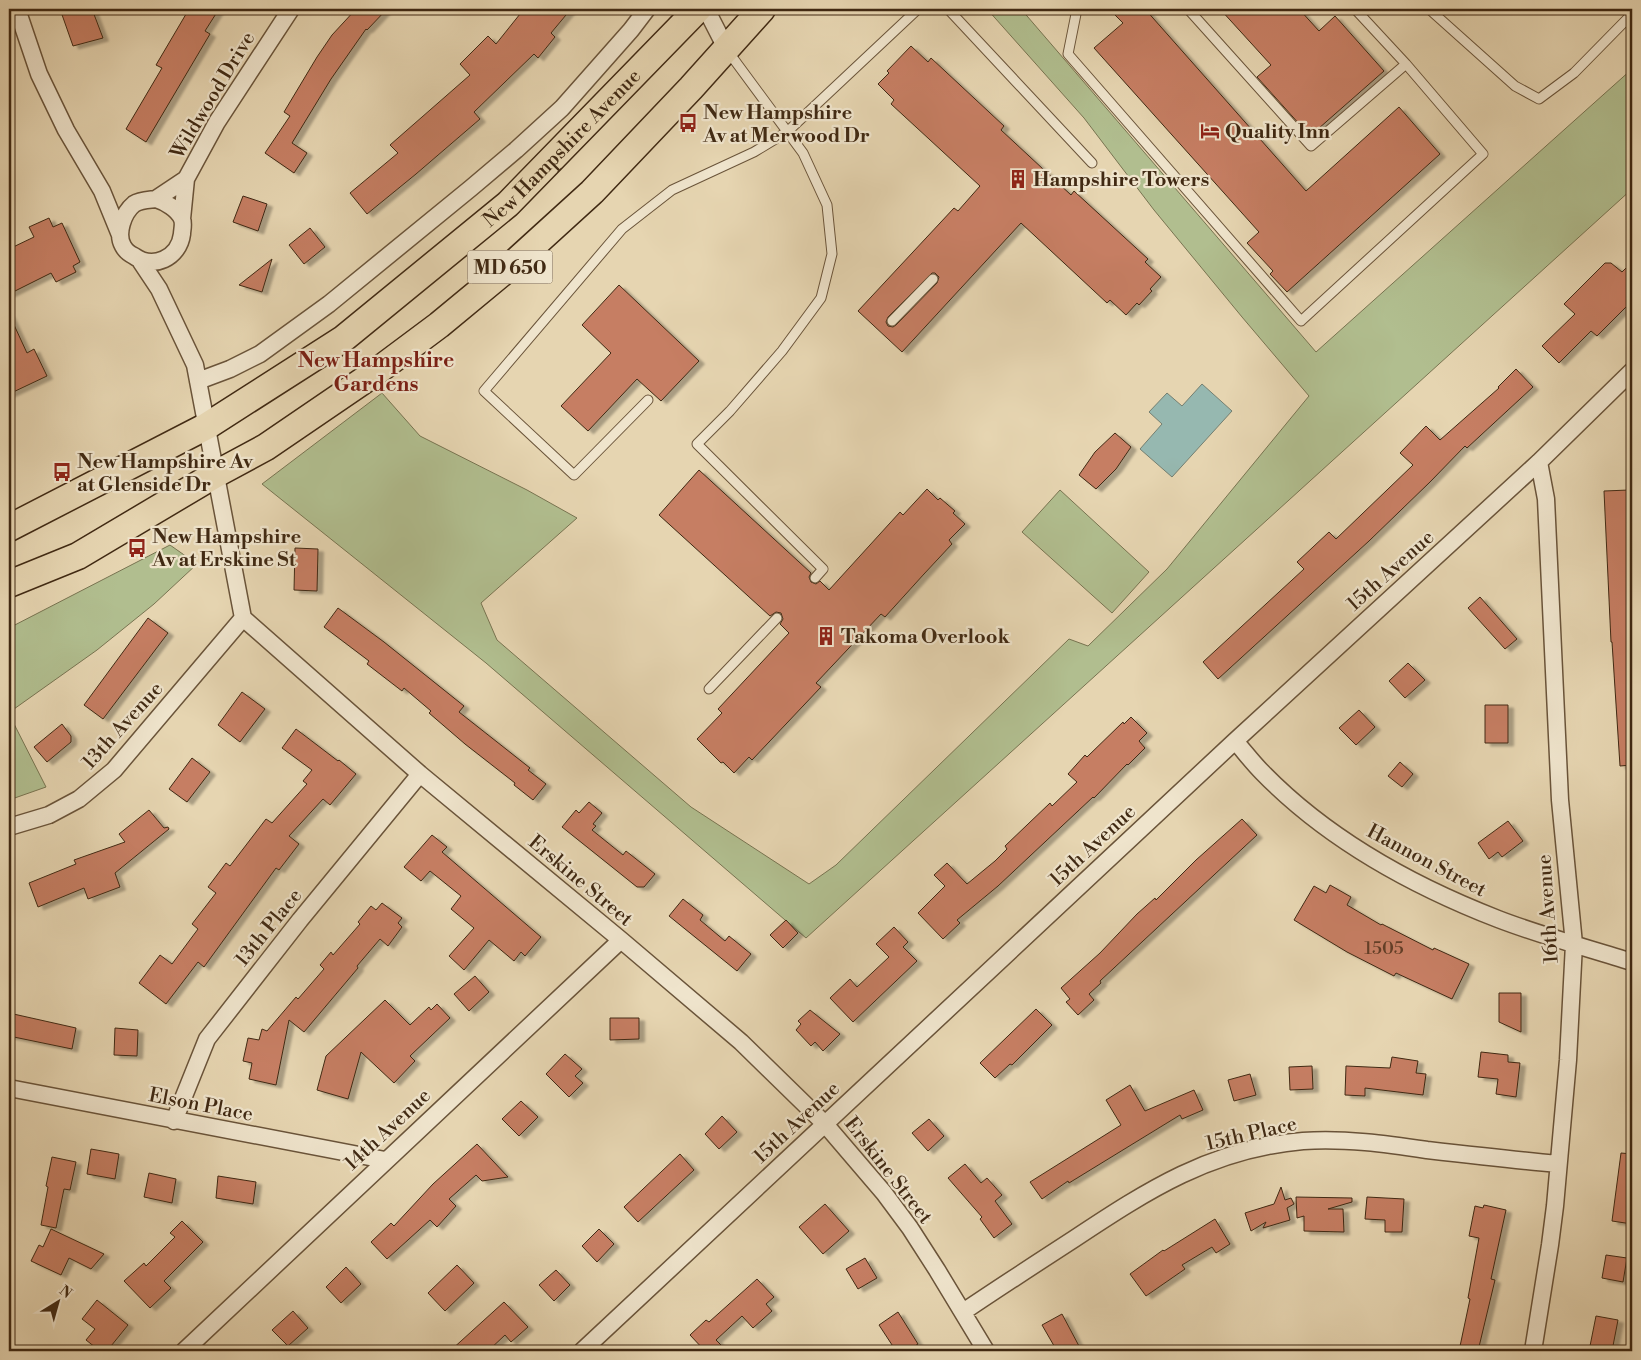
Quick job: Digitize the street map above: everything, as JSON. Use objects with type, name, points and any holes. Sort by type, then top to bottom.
[{"type":"main road","name":"New Hampshire Avenue","points":[[9,528],[207,426],[343,339],[508,204],[698,9]]},
{"type":"main road","name":"MD 650","points":[[9,584],[78,556],[216,474],[266,447],[376,372],[440,325],[514,263],[592,192],[691,88],[762,9]]},
{"type":"street","points":[[17,9],[39,74],[66,130],[102,191],[120,235],[122,245],[128,253],[141,262],[159,289],[195,365],[243,618]]},
{"type":"street","name":"Wildwood Drive","points":[[182,219],[186,179],[217,122],[291,9]]},
{"type":"street","name":"New Hampshire Avenue","points":[[198,381],[230,369],[260,354],[329,304],[471,188],[562,108],[631,30],[647,9]]},
{"type":"street","points":[[706,9],[726,48]]},
{"type":"street","name":"Wildwood Drive","points":[[156,199],[186,179]]},
{"type":"street","points":[[102,191],[133,205]]},
{"type":"street","points":[[120,235],[122,223],[128,211],[140,201],[156,199],[166,202],[175,210],[182,219],[183,229],[178,248],[172,255],[163,260],[153,263],[141,262]]},
{"type":"street","points":[[159,289],[163,260]]},
{"type":"street","name":"15th Avenue","points":[[582,1351],[1235,741],[1539,462],[1632,371]]},
{"type":"street","name":"16th Avenue","points":[[1533,1351],[1550,1245],[1568,1060],[1574,944],[1560,800],[1546,499],[1539,462]]},
{"type":"street","name":"Erskine Street","points":[[243,618],[420,774],[741,1042],[825,1124],[884,1193],[910,1228],[986,1351]]},
{"type":"street","name":"13th Avenue","points":[[9,828],[48,815],[79,799],[114,770],[243,618]]},
{"type":"street","name":"Hannon Street","points":[[1235,741],[1262,772],[1284,793],[1322,824],[1361,851],[1400,874],[1499,920],[1632,962]]},
{"type":"street","name":"13th Place","points":[[174,1120],[207,1039],[300,920],[420,774]]},
{"type":"street","name":"14th Avenue","points":[[184,1351],[620,940]]},
{"type":"street","name":"Elson Place","points":[[9,1093],[174,1120],[385,1160]]},
{"type":"street","name":"15th Place","points":[[963,1312],[1120,1209],[1165,1182],[1240,1152],[1305,1141],[1346,1141],[1558,1164]]},
{"type":"lane","points":[[648,400],[574,475],[484,391],[622,229],[672,190],[754,152],[787,132],[918,9]]},
{"type":"lane","points":[[948,9],[1092,162]]},
{"type":"lane","points":[[1077,9],[1068,54],[1301,321],[1483,154],[1406,64],[1355,9]]},
{"type":"lane","points":[[1188,9],[1311,146],[1406,64]]},
{"type":"lane","points":[[1429,9],[1515,86],[1538,99],[1574,73],[1632,14]]},
{"type":"lane","points":[[726,48],[803,153],[827,205],[832,254],[822,298],[782,352],[730,411],[697,444],[823,569],[815,578]]},
{"type":"lane","points":[[892,321],[932,279]]},
{"type":"lane","points":[[709,688],[777,618]]},
{"type":"green space","points":[[987,9],[1021,9],[1316,352],[1632,69],[1632,189],[806,938],[486,663],[262,484],[382,393],[420,436],[527,490],[577,518],[481,603],[497,640],[691,807],[809,884],[836,865],[1069,639],[1088,646],[1167,569],[1309,396],[1154,210],[1084,118]]},
{"type":"green space","points":[[1060,490],[1149,572],[1112,613],[1022,532]]},
{"type":"green space","points":[[170,545],[197,564],[154,604],[97,650],[14,709],[12,720],[46,787],[9,800],[9,628]]},
{"type":"water","points":[[1202,384],[1232,411],[1172,477],[1140,449],[1162,424],[1149,412],[1167,393],[1182,406]]},
{"type":"building","points":[[60,9],[92,9],[103,38],[73,46]]},
{"type":"building","points":[[189,9],[219,9],[205,31],[210,34],[146,142],[126,129],[162,68],[156,65]]},
{"type":"building","points":[[356,9],[387,9],[366,29],[331,79],[292,143],[307,153],[294,173],[265,153],[290,116],[284,112],[317,57],[332,35]]},
{"type":"building","points":[[524,9],[571,9],[551,33],[555,37],[538,58],[534,54],[474,112],[480,119],[367,214],[350,193],[398,153],[390,145],[470,75],[460,64],[488,36],[496,44]]},
{"type":"building","name":"Quality Inn","points":[[1109,9],[1145,9],[1306,191],[1399,107],[1440,154],[1287,292],[1270,274],[1273,271],[1247,243],[1259,232],[1094,48],[1123,23]]},
{"type":"building","points":[[1220,9],[1299,9],[1319,31],[1335,16],[1384,71],[1310,136],[1257,77],[1271,65]]},
{"type":"building","name":"Hampshire Towers","points":[[911,46],[928,62],[931,58],[1004,126],[1001,130],[1071,195],[1074,191],[1148,259],[1145,262],[1161,277],[1150,289],[1152,291],[1126,315],[1110,300],[1107,303],[1021,223],[902,352],[858,311],[954,208],[958,211],[980,186],[891,104],[894,100],[878,84],[889,73],[887,71]],"holes":[[[932,273],[939,277],[937,283],[896,325],[893,327],[888,326],[886,322],[888,317]]]},
{"type":"building","points":[[243,196],[267,204],[258,231],[233,222]]},
{"type":"building","points":[[49,218],[53,227],[62,223],[80,262],[73,266],[76,272],[56,282],[51,273],[9,294],[9,249],[34,237],[29,227]]},
{"type":"building","points":[[310,228],[325,247],[304,264],[289,245]]},
{"type":"building","points":[[272,259],[262,292],[239,285]]},
{"type":"building","points":[[1632,262],[1632,301],[1597,336],[1591,331],[1559,363],[1542,346],[1575,314],[1564,304],[1605,263],[1611,263],[1622,272]]},
{"type":"building","points":[[619,285],[699,361],[661,401],[637,379],[588,431],[561,406],[611,353],[582,325]]},
{"type":"building","points":[[9,314],[27,353],[34,349],[47,376],[9,394]]},
{"type":"building","points":[[1516,369],[1533,387],[1467,448],[1465,446],[1369,541],[1218,679],[1203,662],[1304,569],[1297,562],[1329,532],[1336,539],[1413,465],[1400,453],[1426,426],[1440,440],[1499,388]]},
{"type":"building","points":[[1115,433],[1131,447],[1116,469],[1096,489],[1079,475],[1095,452]]},
{"type":"building","name":"Takoma Overlook","points":[[699,470],[811,573],[809,577],[811,582],[816,584],[820,581],[829,590],[900,512],[903,515],[927,489],[938,500],[940,498],[955,511],[953,513],[965,524],[949,540],[952,544],[885,617],[881,614],[816,683],[821,687],[752,760],[749,757],[734,773],[697,739],[722,713],[718,709],[789,633],[780,624],[783,619],[781,613],[776,612],[770,616],[659,515]]},
{"type":"building","points":[[1629,490],[1630,517],[1632,517],[1632,765],[1620,766],[1611,642],[1604,491]]},
{"type":"building","points":[[295,548],[318,549],[317,591],[294,590]]},
{"type":"building","points":[[1480,597],[1517,639],[1505,649],[1468,608]]},
{"type":"building","points":[[338,608],[464,706],[459,712],[530,768],[528,770],[546,784],[533,800],[429,713],[431,711],[404,688],[402,691],[367,664],[369,661],[324,627]]},
{"type":"building","points":[[148,618],[168,633],[103,719],[84,705]]},
{"type":"building","points":[[1408,663],[1425,680],[1405,698],[1389,681]]},
{"type":"building","points":[[242,692],[265,709],[240,742],[218,725]]},
{"type":"building","points":[[1485,705],[1508,705],[1508,743],[1485,743]]},
{"type":"building","points":[[1359,710],[1375,727],[1356,745],[1339,728]]},
{"type":"building","points":[[1131,717],[1147,733],[1139,741],[1145,748],[1094,798],[998,886],[957,920],[960,923],[943,939],[918,913],[945,886],[934,875],[947,863],[967,884],[995,861],[1007,849],[1005,846],[1050,803],[1052,806],[1077,782],[1068,774],[1085,755],[1087,757],[1123,722],[1124,724]]},
{"type":"building","points":[[62,724],[71,736],[71,742],[47,762],[34,747]]},
{"type":"building","points":[[296,729],[356,774],[330,805],[323,799],[289,836],[299,844],[279,870],[276,868],[204,967],[198,962],[166,1004],[139,983],[160,955],[172,964],[198,929],[192,924],[216,893],[208,887],[226,863],[230,866],[266,819],[272,823],[307,784],[303,781],[312,770],[282,748]]},
{"type":"building","points":[[192,758],[210,772],[187,802],[169,789]]},
{"type":"building","points":[[1400,762],[1413,774],[1402,787],[1388,776]]},
{"type":"building","points":[[589,802],[602,813],[593,824],[596,826],[592,830],[623,855],[626,851],[655,874],[644,887],[637,887],[562,827],[576,810],[579,813]]},
{"type":"building","points":[[149,810],[164,828],[168,827],[169,829],[115,873],[120,887],[88,899],[84,888],[38,907],[29,883],[76,864],[74,860],[125,842],[119,834]]},
{"type":"building","points":[[1242,819],[1257,835],[1100,981],[1101,983],[1089,994],[1094,1000],[1078,1015],[1066,1002],[1070,999],[1061,988],[1100,953],[1137,914],[1155,898],[1156,900],[1196,860]]},
{"type":"building","points":[[1508,821],[1523,841],[1502,857],[1498,852],[1489,859],[1478,843]]},
{"type":"building","points":[[432,835],[447,847],[442,852],[541,937],[525,956],[521,952],[514,961],[489,940],[464,970],[449,956],[474,928],[451,909],[461,896],[430,871],[421,881],[404,867]]},
{"type":"building","points":[[1330,885],[1351,897],[1347,905],[1381,925],[1433,950],[1434,948],[1469,964],[1452,999],[1396,973],[1394,976],[1347,952],[1294,920],[1314,886],[1326,893]]},
{"type":"building","points":[[683,899],[703,915],[700,920],[725,941],[729,936],[751,954],[737,971],[669,916]]},
{"type":"building","points":[[382,903],[402,918],[398,923],[402,927],[388,946],[380,939],[304,1032],[289,1020],[276,1085],[249,1079],[252,1063],[243,1061],[248,1038],[259,1040],[262,1029],[267,1031],[296,997],[298,999],[324,969],[320,965],[331,952],[333,955],[360,924],[358,922],[371,906],[376,910]]},
{"type":"building","points":[[786,920],[798,933],[783,948],[770,935]]},
{"type":"building","points":[[894,927],[908,942],[903,947],[917,961],[853,1022],[830,998],[850,979],[857,987],[889,957],[876,944]]},
{"type":"building","points":[[475,976],[489,992],[469,1011],[454,994]]},
{"type":"building","points":[[1499,993],[1521,993],[1521,1032],[1499,1022]]},
{"type":"building","points":[[385,1000],[410,1025],[429,1007],[431,1010],[437,1004],[450,1018],[410,1056],[415,1061],[394,1083],[361,1052],[348,1099],[317,1090],[326,1056]]},
{"type":"building","points":[[1036,1009],[1052,1025],[1012,1065],[1010,1064],[995,1078],[980,1063]]},
{"type":"building","points":[[810,1010],[840,1034],[823,1051],[815,1042],[811,1046],[796,1030],[801,1024],[798,1021]]},
{"type":"building","points":[[9,1013],[76,1028],[72,1049],[9,1036]]},
{"type":"building","points":[[610,1018],[639,1018],[639,1039],[610,1040]]},
{"type":"building","points":[[115,1028],[138,1030],[137,1056],[114,1055]]},
{"type":"building","points":[[1481,1052],[1508,1055],[1508,1062],[1520,1063],[1516,1097],[1496,1094],[1498,1079],[1478,1077]]},
{"type":"building","points":[[565,1054],[582,1069],[575,1076],[583,1083],[569,1097],[546,1074]]},
{"type":"building","points":[[1392,1057],[1418,1061],[1416,1073],[1426,1074],[1423,1095],[1365,1088],[1365,1096],[1345,1095],[1346,1066],[1390,1068]]},
{"type":"building","points":[[1312,1066],[1313,1089],[1290,1090],[1289,1067]]},
{"type":"building","points":[[1250,1074],[1256,1095],[1234,1101],[1228,1080]]},
{"type":"building","points":[[1130,1085],[1145,1111],[1194,1090],[1203,1110],[1182,1119],[1180,1115],[1069,1183],[1068,1181],[1042,1199],[1030,1182],[1121,1125],[1106,1100]]},
{"type":"building","points":[[521,1101],[538,1117],[519,1136],[502,1119]]},
{"type":"building","points":[[722,1116],[737,1132],[719,1149],[705,1134]]},
{"type":"building","points":[[929,1119],[944,1136],[928,1151],[912,1133]]},
{"type":"building","points":[[477,1144],[508,1177],[482,1181],[476,1175],[449,1199],[456,1206],[437,1227],[430,1220],[387,1259],[371,1242],[391,1223],[394,1226],[433,1184]]},
{"type":"building","points":[[91,1149],[119,1154],[115,1179],[87,1174]]},
{"type":"building","points":[[1621,1153],[1632,1154],[1632,1224],[1612,1221]]},
{"type":"building","points":[[680,1154],[694,1170],[638,1222],[624,1207]]},
{"type":"building","points":[[52,1157],[76,1162],[70,1190],[64,1189],[56,1228],[41,1225]]},
{"type":"building","points":[[965,1164],[981,1183],[987,1178],[1002,1195],[995,1201],[1012,1224],[994,1238],[980,1219],[982,1217],[948,1178]]},
{"type":"building","points":[[149,1173],[176,1179],[172,1203],[144,1197]]},
{"type":"building","points":[[218,1176],[256,1182],[253,1204],[216,1198]]},
{"type":"building","points":[[1281,1187],[1285,1200],[1291,1198],[1294,1204],[1287,1208],[1290,1220],[1263,1228],[1266,1222],[1251,1231],[1245,1213],[1274,1204]]},
{"type":"building","points":[[1296,1197],[1352,1198],[1352,1202],[1328,1209],[1343,1209],[1344,1232],[1304,1231],[1304,1216],[1297,1218]]},
{"type":"building","points":[[1367,1197],[1404,1199],[1402,1232],[1385,1232],[1385,1220],[1365,1219]]},
{"type":"building","points":[[825,1204],[849,1231],[823,1254],[799,1227]]},
{"type":"building","points":[[1484,1205],[1506,1210],[1491,1279],[1495,1280],[1478,1351],[1459,1351],[1470,1299],[1468,1298],[1479,1238],[1469,1236],[1475,1206],[1483,1208]]},
{"type":"building","points":[[1215,1219],[1230,1244],[1216,1253],[1212,1247],[1182,1265],[1185,1269],[1146,1296],[1130,1274],[1163,1250]]},
{"type":"building","points":[[182,1221],[203,1242],[164,1281],[171,1288],[150,1308],[124,1281],[144,1263],[146,1266],[175,1237],[170,1233]]},
{"type":"building","points":[[51,1229],[104,1254],[91,1269],[69,1258],[61,1275],[31,1261],[39,1245],[43,1247]]},
{"type":"building","points":[[599,1229],[614,1244],[597,1262],[582,1246]]},
{"type":"building","points":[[1606,1255],[1627,1258],[1623,1282],[1602,1278]]},
{"type":"building","points":[[865,1258],[877,1278],[858,1289],[846,1269]]},
{"type":"building","points":[[457,1265],[474,1283],[445,1311],[428,1293]]},
{"type":"building","points":[[346,1267],[361,1284],[341,1303],[326,1287]]},
{"type":"building","points":[[556,1270],[570,1285],[554,1301],[539,1285]]},
{"type":"building","points":[[757,1279],[774,1297],[766,1304],[772,1311],[753,1328],[742,1316],[716,1340],[727,1351],[705,1351],[690,1335],[706,1320],[709,1322]]},
{"type":"building","points":[[97,1300],[128,1325],[107,1351],[100,1351],[86,1340],[95,1329],[82,1319]]},
{"type":"building","points":[[504,1302],[528,1327],[511,1342],[505,1335],[488,1351],[450,1351]]},
{"type":"building","points":[[293,1311],[308,1328],[288,1346],[272,1330]]},
{"type":"building","points":[[898,1312],[918,1344],[907,1351],[896,1351],[879,1325]]},
{"type":"building","points":[[1062,1314],[1079,1346],[1069,1351],[1057,1351],[1042,1325]]},
{"type":"building","points":[[1596,1316],[1618,1320],[1612,1351],[1589,1351]]},
{"type":"place","name":"New Hampshire Av at Merwood Dr","points":[[688,123]]},
{"type":"place","name":"Quality Inn","points":[[1210,131]]},
{"type":"place","name":"Hampshire Towers","points":[[1018,179]]},
{"type":"place","name":"New Hampshire Av at Glenside Dr","points":[[62,472]]},
{"type":"place","name":"New Hampshire Av at Erskine St","points":[[137,548]]},
{"type":"place","name":"Takoma Overlook","points":[[826,636]]},
{"type":"district","name":"New Hampshire Gardens","points":[[376,372]]}]
